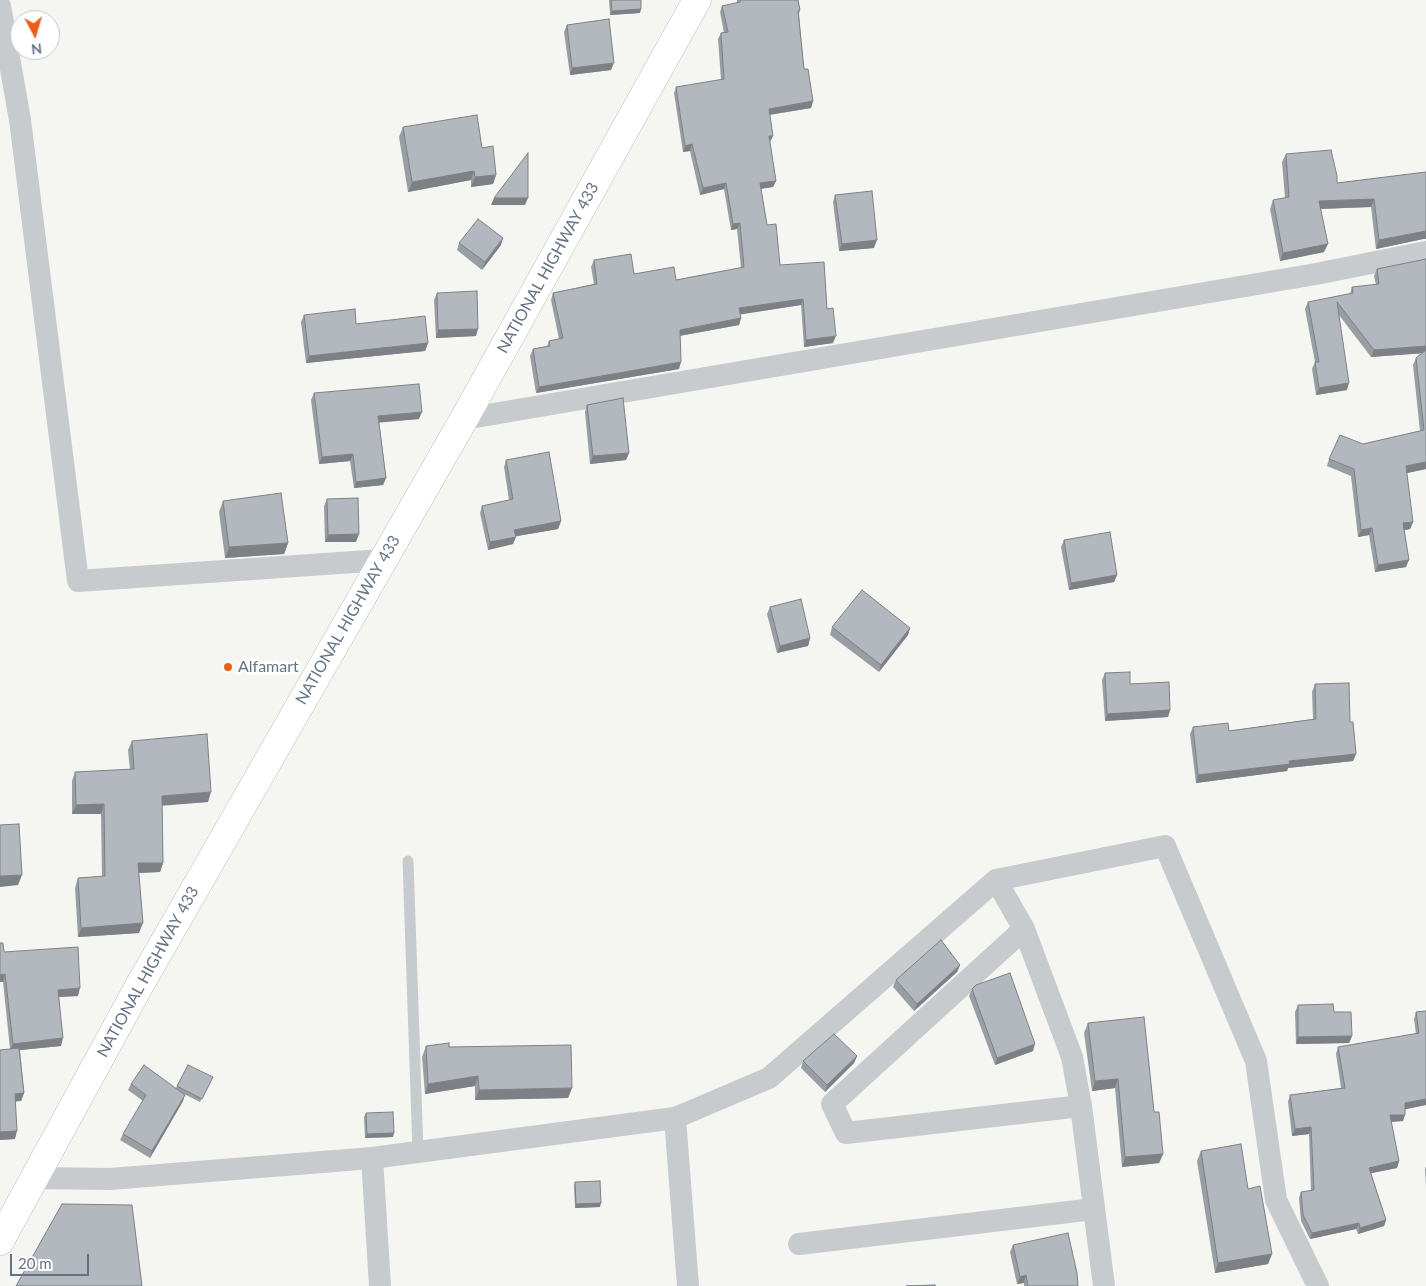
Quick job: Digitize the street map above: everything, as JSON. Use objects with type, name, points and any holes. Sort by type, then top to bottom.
[{"type":"main road","name":"NATIONAL HIGHWAY 433","points":[[0,1241],[138,988],[464,419],[697,0]]},
{"type":"street","points":[[0,6],[20,120],[78,581],[383,560]]},
{"type":"street","points":[[464,419],[1316,274],[1426,252]]},
{"type":"street","points":[[34,1178],[110,1179],[372,1158],[675,1118],[769,1078],[996,880],[1165,846],[1256,1061],[1276,1200],[1318,1286]]},
{"type":"street","points":[[996,880],[1024,929],[1072,1057],[1081,1106],[1104,1286]]},
{"type":"street","points":[[1024,929],[832,1104],[846,1134],[1081,1106]]},
{"type":"street","points":[[675,1118],[688,1286]]},
{"type":"street","points":[[372,1158],[380,1286]]},
{"type":"street","points":[[800,1244],[1094,1209]]},
{"type":"lane","points":[[408,862],[418,1152]]},
{"type":"building","points":[[611,0],[641,0],[641,9],[612,11]]},
{"type":"building","points":[[740,0],[798,0],[804,69],[808,69],[813,101],[769,109],[773,136],[769,136],[776,181],[760,183],[767,225],[776,224],[780,265],[824,262],[827,309],[833,308],[836,336],[806,340],[803,299],[739,308],[741,318],[680,330],[681,362],[539,387],[533,349],[550,346],[549,341],[563,338],[553,293],[597,284],[594,260],[631,254],[634,274],[674,267],[676,280],[744,267],[740,223],[733,224],[726,183],[703,188],[692,144],[685,146],[676,87],[724,79],[721,33],[728,32],[722,6],[740,2]]},
{"type":"building","points":[[609,19],[614,63],[572,68],[567,25]]},
{"type":"building","points":[[477,115],[482,148],[493,146],[496,175],[475,177],[474,171],[412,182],[403,127]]},
{"type":"building","points":[[1331,150],[1337,183],[1426,172],[1426,231],[1379,240],[1374,199],[1319,201],[1328,244],[1283,253],[1273,200],[1289,197],[1286,154]]},
{"type":"building","points":[[528,153],[528,198],[494,198]]},
{"type":"building","points":[[872,191],[877,240],[842,244],[835,195]]},
{"type":"building","points":[[478,219],[503,238],[485,262],[459,243]]},
{"type":"building","points":[[1426,259],[1426,346],[1374,350],[1337,302],[1349,383],[1319,388],[1315,362],[1319,362],[1308,302],[1353,293],[1352,287],[1379,284],[1377,269]]},
{"type":"building","points":[[477,291],[478,329],[438,330],[437,293]]},
{"type":"building","points":[[355,309],[356,324],[425,316],[428,343],[309,356],[304,315]]},
{"type":"building","points":[[1426,350],[1426,462],[1406,466],[1413,522],[1403,523],[1409,560],[1378,565],[1372,528],[1361,530],[1354,469],[1329,459],[1340,435],[1363,444],[1424,430],[1416,358]]},
{"type":"building","points":[[419,384],[422,412],[378,416],[386,478],[356,482],[353,454],[322,457],[314,393]]},
{"type":"building","points":[[623,398],[629,453],[593,456],[587,405]]},
{"type":"building","points":[[549,452],[561,521],[514,530],[516,537],[490,542],[482,506],[513,499],[506,460]]},
{"type":"building","points":[[281,493],[288,543],[229,547],[223,501]]},
{"type":"building","points":[[358,498],[359,534],[328,535],[327,499]]},
{"type":"building","points":[[1110,532],[1117,575],[1071,583],[1064,540]]},
{"type":"building","points":[[862,590],[910,628],[881,665],[832,627]]},
{"type":"building","points":[[801,599],[810,638],[780,646],[770,607]]},
{"type":"building","points":[[1130,672],[1130,684],[1169,682],[1170,710],[1107,714],[1105,673]]},
{"type":"building","points":[[1349,683],[1350,722],[1353,722],[1356,754],[1289,761],[1290,764],[1198,775],[1193,727],[1228,723],[1229,731],[1316,719],[1315,684]]},
{"type":"building","points":[[207,734],[211,792],[162,796],[163,863],[138,863],[143,923],[81,928],[78,878],[105,876],[104,804],[76,805],[75,772],[134,769],[132,741]]},
{"type":"building","points":[[19,824],[22,875],[0,876],[0,825]]},
{"type":"building","points":[[941,940],[960,965],[917,1004],[896,980]]},
{"type":"building","points":[[0,943],[3,943],[4,952],[78,947],[80,988],[58,990],[63,1038],[13,1044],[5,974],[0,975]]},
{"type":"building","points":[[1010,973],[1035,1044],[997,1058],[972,989],[976,985]]},
{"type":"building","points":[[1333,1004],[1334,1012],[1351,1012],[1352,1036],[1298,1037],[1298,1005]]},
{"type":"building","points":[[1426,1011],[1426,1099],[1405,1103],[1405,1115],[1390,1115],[1399,1161],[1369,1168],[1386,1220],[1360,1228],[1359,1223],[1312,1233],[1303,1215],[1301,1192],[1314,1190],[1311,1127],[1295,1129],[1290,1095],[1345,1088],[1338,1047],[1419,1033],[1416,1012]]},
{"type":"building","points":[[1144,1017],[1154,1112],[1159,1112],[1163,1154],[1125,1157],[1118,1079],[1095,1081],[1088,1023]]},
{"type":"building","points":[[834,1034],[857,1056],[827,1085],[803,1061]]},
{"type":"building","points":[[449,1043],[449,1047],[571,1045],[572,1088],[479,1090],[478,1076],[428,1084],[426,1046]]},
{"type":"building","points":[[19,1048],[24,1093],[15,1094],[17,1131],[0,1132],[0,1050]]},
{"type":"building","points":[[144,1065],[185,1095],[152,1151],[123,1134],[146,1095],[131,1084]]},
{"type":"building","points":[[188,1065],[213,1077],[202,1099],[177,1086]]},
{"type":"building","points":[[393,1112],[394,1133],[367,1134],[366,1113]]},
{"type":"building","points":[[1241,1144],[1248,1189],[1260,1186],[1272,1254],[1218,1263],[1201,1151]]},
{"type":"building","points":[[600,1181],[601,1203],[576,1204],[575,1182]]},
{"type":"building","points":[[62,1204],[132,1205],[142,1286],[16,1286]]},
{"type":"building","points":[[1068,1233],[1078,1286],[1028,1286],[1026,1275],[1020,1277],[1013,1245]]},
{"type":"place","name":"Alfamart","points":[[228,667]]}]
